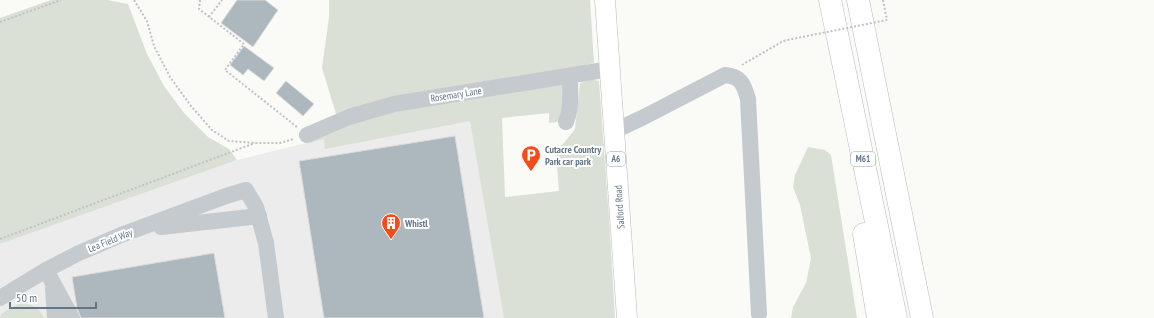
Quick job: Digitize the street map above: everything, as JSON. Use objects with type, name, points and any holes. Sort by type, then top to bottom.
[{"type":"highway","name":"M61","points":[[858,0],[922,318]]},
{"type":"highway","name":"M61","points":[[831,5],[864,236],[878,318]]},
{"type":"highway","name":"M61","points":[[831,5],[896,318]]},
{"type":"highway","name":"M61","points":[[883,124],[936,318]]},
{"type":"main road","name":"Salford Road","points":[[605,0],[627,318]]},
{"type":"lane","name":"Rosemary Lane","points":[[307,136],[348,117],[394,104],[610,69]]},
{"type":"lane","points":[[614,131],[725,75],[732,75],[738,79],[746,90],[748,99],[759,314]]},
{"type":"lane","points":[[566,122],[569,115],[570,104],[570,76]]},
{"type":"lane","name":"Lea Field Way","points":[[0,298],[50,276],[79,253],[226,196],[246,190],[256,207],[259,216]]},
{"type":"lane","points":[[135,230],[259,216],[266,243],[276,318]]},
{"type":"lane","points":[[50,276],[56,318]]},
{"type":"lane","points":[[50,276],[72,318]]},
{"type":"path","points":[[0,22],[61,0]]},
{"type":"path","points":[[134,0],[147,21],[154,46],[170,77],[191,106],[212,130],[229,141],[255,144],[280,143],[307,136]]},
{"type":"path","points":[[200,0],[199,10],[244,44],[225,70],[307,136]]},
{"type":"path","points":[[209,17],[222,0]]},
{"type":"path","points":[[725,75],[783,41],[887,20],[883,0]]},
{"type":"path","points":[[0,239],[255,144]]},
{"type":"shaded area","points":[[51,0],[107,0],[128,4],[147,54],[164,86],[184,113],[208,137],[229,149],[237,160],[0,244],[0,18]]},
{"type":"shaded area","points":[[329,0],[590,0],[594,63],[336,114],[322,68],[329,17]]},
{"type":"shaded area","points":[[561,79],[568,86],[561,118],[557,122],[549,123],[549,113],[502,118],[505,197],[559,191],[556,153],[575,129],[580,83],[589,79],[599,81],[615,318],[504,318],[470,121],[325,149],[324,139],[309,143],[349,122],[475,94]]},
{"type":"shaded area","points":[[459,106],[483,113],[499,201],[547,318],[0,318],[0,244],[237,160]]},
{"type":"shaded area","points":[[808,147],[825,150],[831,155],[857,318],[791,318],[793,307],[806,283],[811,258],[800,205],[793,187],[795,175]]},
{"type":"shaded area","points":[[18,304],[33,306],[42,314],[44,318],[0,318],[1,314]]},
{"type":"building","points":[[237,0],[265,0],[278,10],[253,47],[221,23]]},
{"type":"building","points":[[244,46],[274,68],[264,81],[248,69],[243,75],[230,65]]},
{"type":"building","points":[[286,81],[314,104],[303,116],[276,93]]},
{"type":"building","name":"Whistl","points":[[455,136],[484,318],[324,318],[299,161]]},
{"type":"building","points":[[214,253],[225,318],[81,318],[77,308],[72,277]]},
{"type":"place","name":"Cutacre Country Park car park","points":[[531,172]]},
{"type":"place","name":"Whistl","points":[[391,240]]}]
